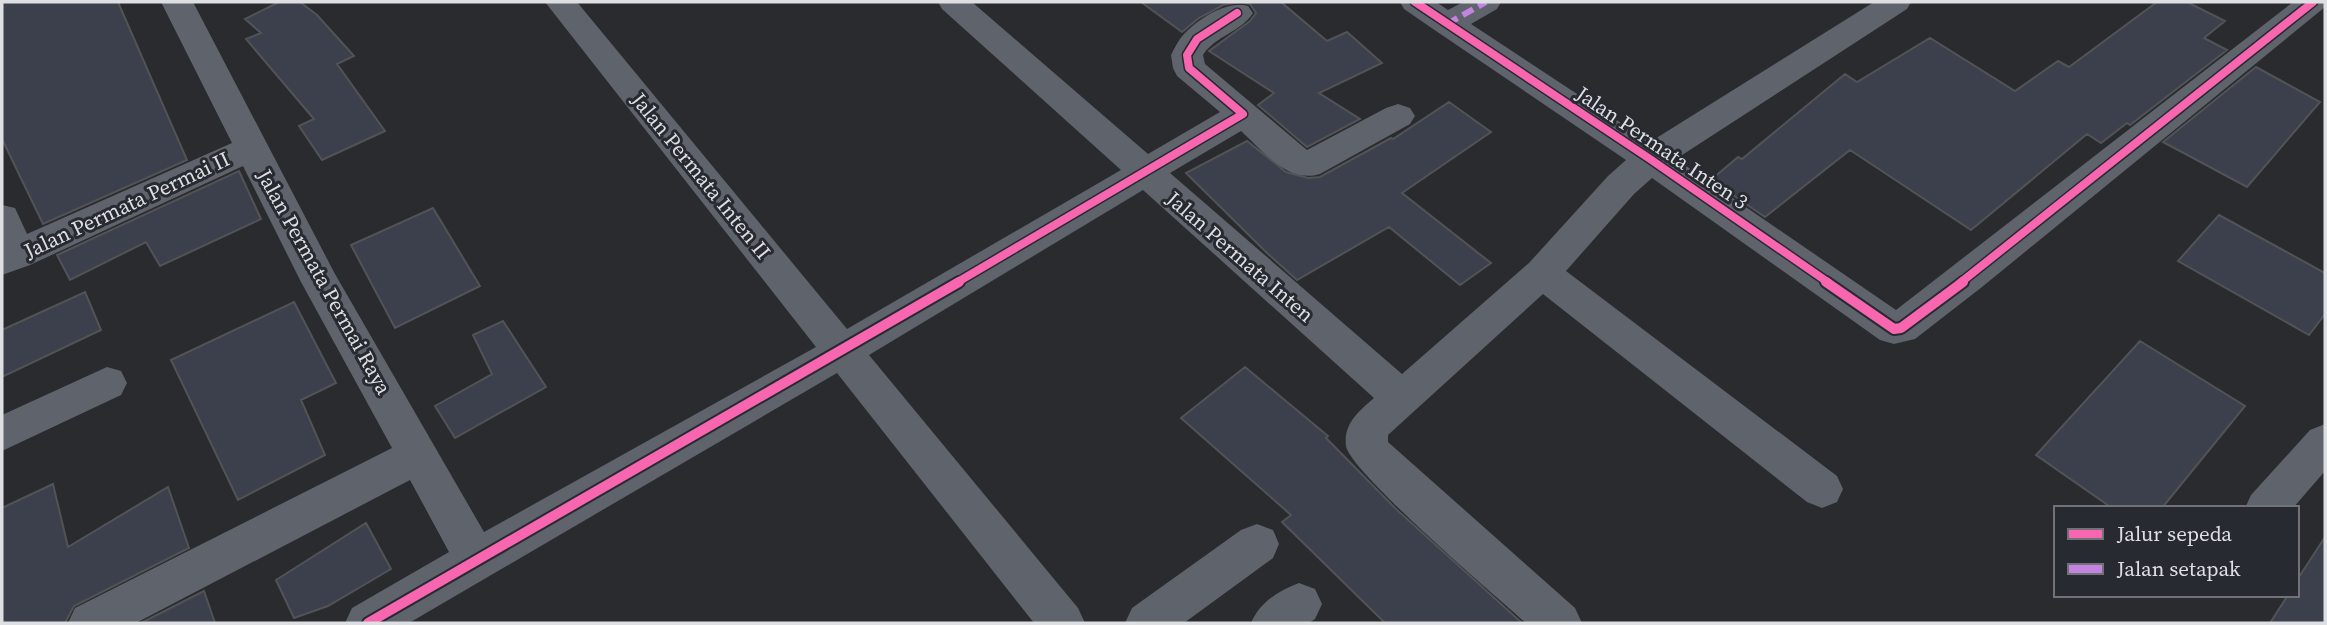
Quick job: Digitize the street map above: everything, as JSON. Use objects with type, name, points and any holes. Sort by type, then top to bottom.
[{"type":"street","name":"Jalan Permata Permai Raya","points":[[177,2],[320,282],[476,559]]},
{"type":"street","name":"Jalan Permata Inten II","points":[[560,2],[1062,623]]},
{"type":"street","name":"Jalan Permata Inten","points":[[953,2],[1403,399]]},
{"type":"street","name":"Jalan Permata Inten 3","points":[[1415,2],[1650,159],[1887,326],[1900,328],[1969,277],[2313,2]]},
{"type":"street","points":[[1447,24],[1486,2]]},
{"type":"street","points":[[1559,623],[1382,465],[1367,447],[1368,428],[1542,273],[1621,185],[1650,159],[1896,2]]},
{"type":"street","points":[[1237,13],[1197,39],[1187,55],[1189,68],[1300,163],[1308,165],[1398,116]]},
{"type":"street","points":[[368,623],[842,351],[1243,114]]},
{"type":"street","name":"Jalan Permata Permai II","points":[[9,258],[251,148]]},
{"type":"street","points":[[2,218],[9,258]]},
{"type":"street","points":[[1542,273],[1822,489]]},
{"type":"street","points":[[2,434],[107,383]]},
{"type":"street","points":[[2268,506],[2325,442]]},
{"type":"street","points":[[91,623],[419,455]]},
{"type":"street","points":[[1149,623],[1257,544]]},
{"type":"building","points":[[2,2],[118,2],[187,160],[43,224],[2,139]]},
{"type":"building","points":[[279,2],[300,2],[317,15],[354,56],[337,64],[385,131],[322,160],[299,126],[314,119],[246,39],[261,33],[245,19]]},
{"type":"building","points":[[1141,2],[1240,2],[1223,5],[1199,18],[1182,32]]},
{"type":"building","points":[[1240,2],[1281,2],[1327,41],[1347,32],[1382,63],[1319,93],[1360,119],[1307,147],[1258,105],[1274,93],[1209,51],[1250,21],[1256,13],[1250,4]]},
{"type":"building","points":[[2157,2],[2187,2],[2225,21],[2204,38],[2227,50],[2130,125],[2127,123],[2101,143],[2087,134],[1971,230],[1850,150],[1765,217],[1711,180],[1738,157],[1742,159],[1845,74],[1857,82],[1930,38],[2015,91],[2058,61],[2069,67]]},
{"type":"building","points":[[2256,67],[2320,102],[2247,187],[2163,142]]},
{"type":"building","points":[[1449,102],[1491,132],[1402,193],[1491,263],[1460,285],[1389,227],[1297,280],[1186,173],[1247,141],[1286,172],[1308,178],[1320,177],[1393,139]]},
{"type":"building","points":[[239,171],[261,219],[160,266],[146,242],[70,280],[57,255]]},
{"type":"building","points":[[433,208],[480,286],[395,328],[351,245]]},
{"type":"building","points":[[2219,215],[2325,273],[2325,314],[2309,335],[2178,261]]},
{"type":"building","points":[[85,292],[101,330],[2,377],[2,330]]},
{"type":"building","points":[[294,302],[336,383],[301,400],[325,455],[238,500],[171,360]]},
{"type":"building","points":[[503,321],[546,387],[455,438],[435,406],[492,374],[473,335]]},
{"type":"building","points":[[2140,341],[2245,406],[2164,506],[2109,506],[2036,455]]},
{"type":"building","points":[[1245,367],[1328,436],[1326,438],[1396,509],[1522,623],[1385,623],[1282,522],[1291,515],[1181,418]]},
{"type":"building","points":[[53,484],[68,547],[168,487],[189,548],[74,606],[65,623],[2,623],[2,508]]},
{"type":"building","points":[[366,523],[391,569],[328,606],[294,618],[276,580]]},
{"type":"building","points":[[2325,537],[2325,623],[2270,623],[2287,597],[2299,597],[2299,577]]},
{"type":"building","points":[[204,591],[215,623],[141,623]]},
{"type":"marked path","points":[[1447,24],[1486,2]]},
{"type":"cycle path","points":[[1415,2],[1650,159],[1894,329],[1901,328],[1969,277],[2313,2]]},
{"type":"cycle path","points":[[368,623],[842,351],[1243,114],[1189,68],[1187,55],[1197,39],[1237,13]]}]
